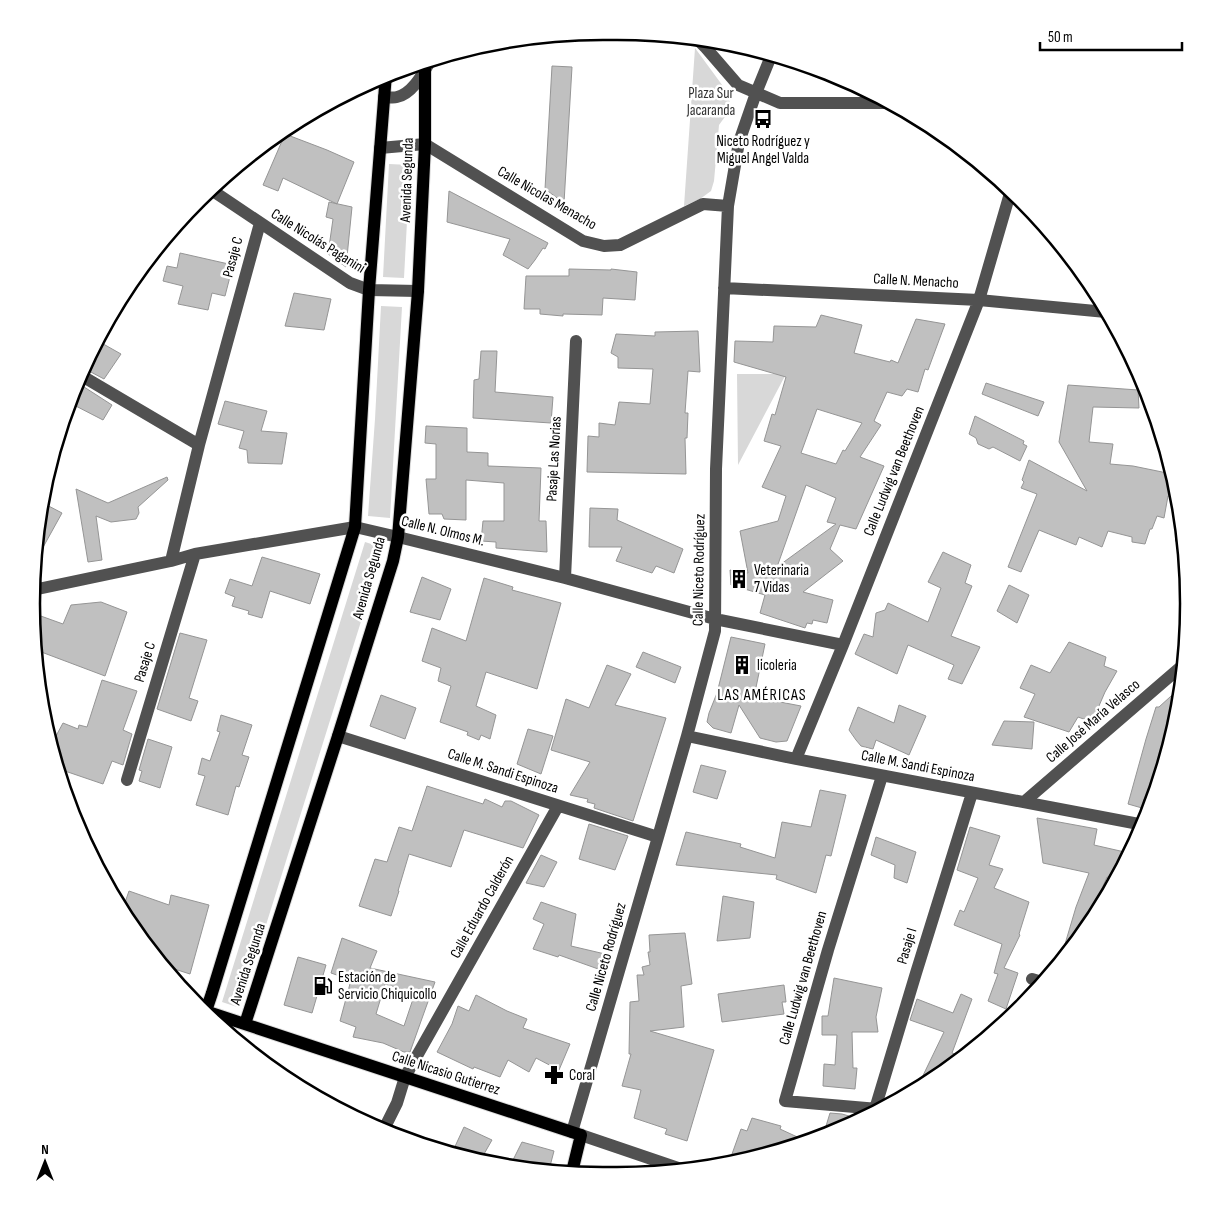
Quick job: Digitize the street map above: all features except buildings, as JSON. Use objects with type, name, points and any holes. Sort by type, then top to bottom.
[{"type":"main road","name":"Avenida Segunda","points":[[245,1024],[338,736],[390,570],[398,537],[418,290],[427,68]]},
{"type":"main road","name":"Avenida Segunda","points":[[206,1003],[212,994],[355,528],[369,290],[385,84]]},
{"type":"main road","name":"Calle Nicasio Gutierrez","points":[[220,1016],[576,1133]]},
{"type":"main road","name":"Calle Niceto Rodríguez","points":[[573,1166],[576,1133]]},
{"type":"street","points":[[706,48],[738,85],[780,103],[875,103]]},
{"type":"street","name":"Calle Niceto Rodríguez","points":[[576,1133],[715,631],[716,469],[728,206],[738,142],[769,61]]},
{"type":"street","points":[[384,97],[396,98],[405,94],[424,69]]},
{"type":"street","points":[[380,148],[425,144]]},
{"type":"street","name":"Calle Nicolas Menacho","points":[[425,144],[583,241],[604,246],[620,245],[703,204],[728,206]]},
{"type":"street","name":"Calle Nicolás Paganini","points":[[217,194],[350,283],[369,290],[418,290]]},
{"type":"street","name":"Calle Ludwig van Beethoven","points":[[796,759],[979,300],[1008,199]]},
{"type":"street","name":"Pasaje C","points":[[171,561],[198,445],[260,223]]},
{"type":"street","name":"Calle N. Menacho","points":[[724,288],[979,300],[1098,311]]},
{"type":"street","name":"Pasaje Las Norias","points":[[565,578],[576,341]]},
{"type":"street","points":[[87,379],[198,445]]},
{"type":"street","name":"Calle N. Olmos M.","points":[[40,588],[171,561],[195,554],[355,528],[565,578],[715,619],[843,645]]},
{"type":"street","name":"Pasaje C","points":[[127,780],[195,554]]},
{"type":"street","name":"Calle José María Velasco","points":[[1024,802],[1176,671]]},
{"type":"street","name":"Calle M. Sandi Espinoza","points":[[338,736],[658,837]]},
{"type":"street","name":"Calle M. Sandi Espinoza","points":[[687,736],[882,776],[1135,824]]},
{"type":"street","name":"Calle Ludwig van Beethoven","points":[[868,1108],[785,1101],[828,950],[882,776]]},
{"type":"street","name":"Pasaje I","points":[[879,1102],[916,972],[972,793]]},
{"type":"street","name":"Calle Eduardo Calderón","points":[[387,1123],[397,1103],[405,1077],[558,806]]},
{"type":"street","name":"Calle Nicasio Gutierrez","points":[[576,1133],[668,1164]]},
{"type":"green space","name":"Plaza Sur Jacaranda","points":[[695,48],[728,93],[730,103],[727,114],[719,125],[714,181],[711,191],[700,199],[684,206]]},
{"type":"green space","points":[[389,164],[410,165],[404,278],[383,277]]},
{"type":"green space","points":[[381,306],[402,307],[390,518],[368,516]]},
{"type":"green space","points":[[737,374],[786,374],[738,465]]},
{"type":"green space","points":[[365,542],[384,548],[240,1008],[222,1002]]},
{"type":"place","name":"Niceto Rodríguez y Miguel Angel Valda","points":[[763,119]]},
{"type":"place","name":"Veterinaria 7 Vidas","points":[[739,579]]},
{"type":"place","name":"licoleria","points":[[742,665]]},
{"type":"place","name":"Estación de Servicio Chiquicollo","points":[[323,986]]},
{"type":"place","name":"Coral","points":[[554,1075]]},
{"type":"district","name":"LAS AMÉRICAS","points":[[762,695]]}]
